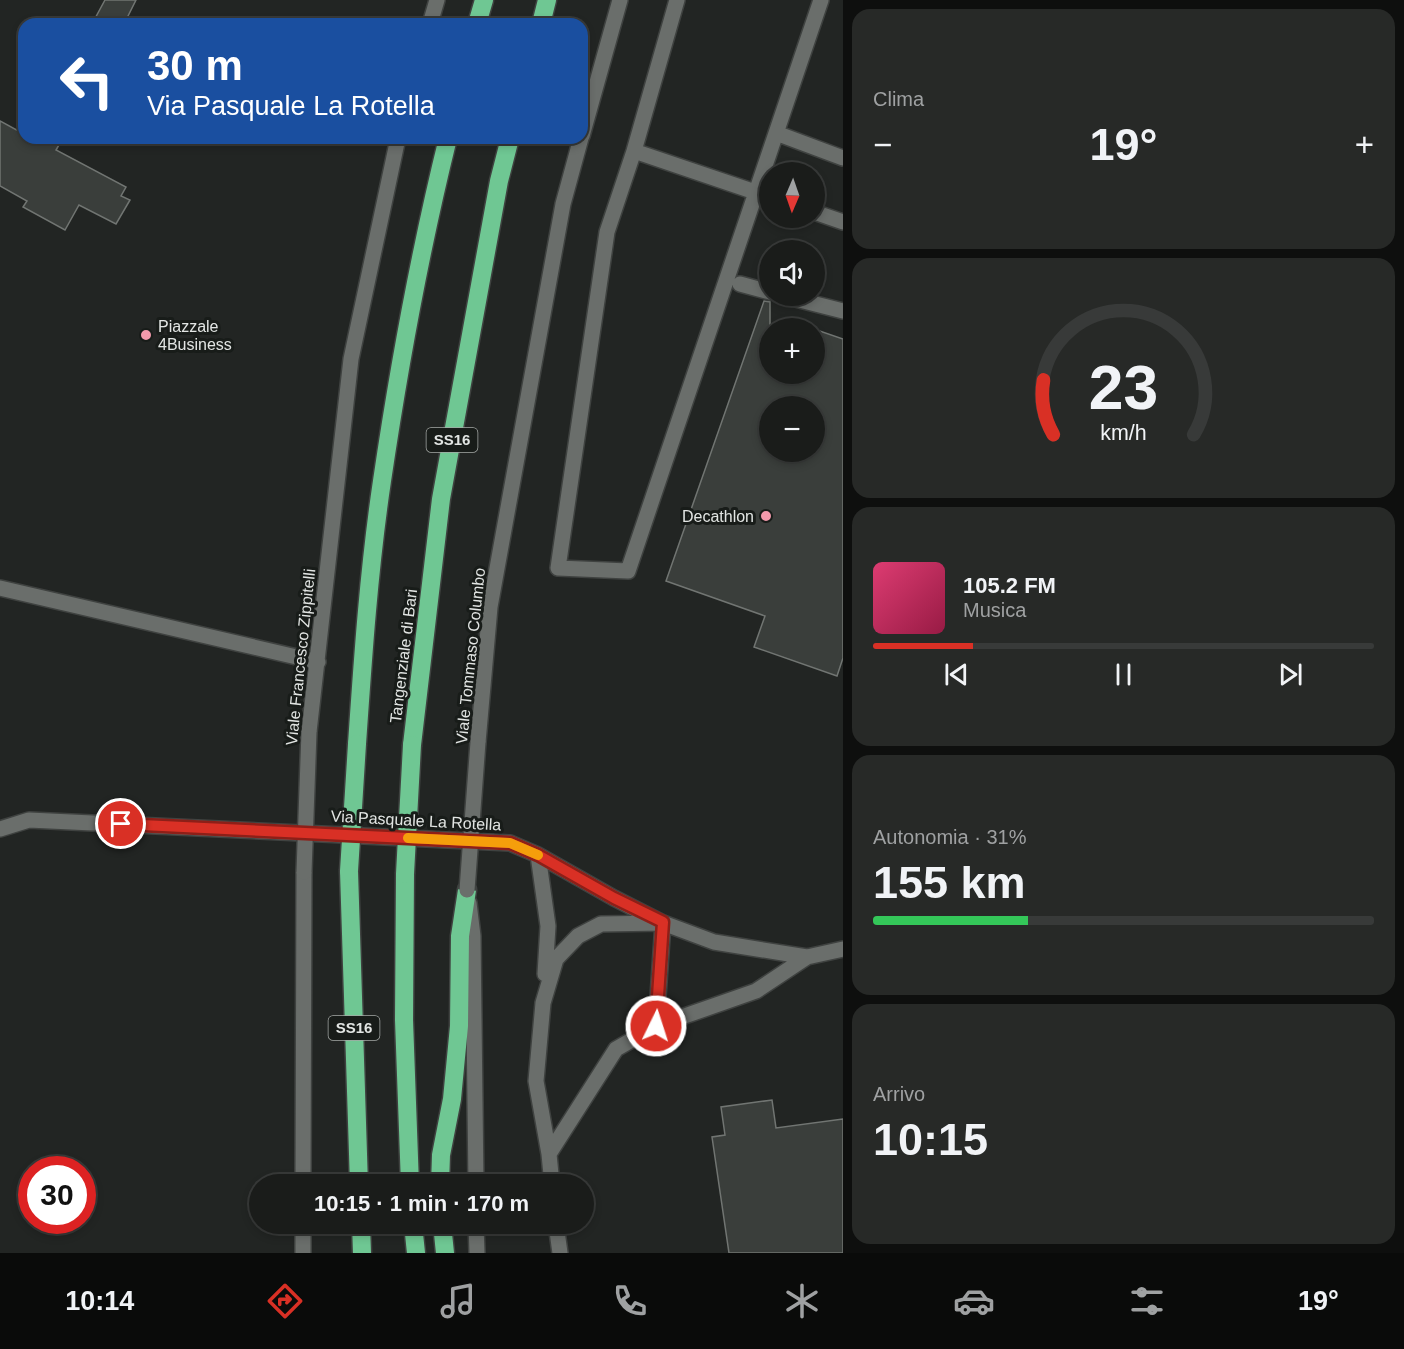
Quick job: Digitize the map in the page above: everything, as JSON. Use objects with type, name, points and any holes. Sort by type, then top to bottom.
[{"type":"highway","points":[[479,18],[484,0]]},
{"type":"highway","points":[[542,18],[547,0]]},
{"type":"highway","name":"SS16","points":[[359,1174],[350,871],[368,603],[398,375],[447,144]]},
{"type":"highway","name":"Tangenziale di Bari","points":[[410,1174],[404,1020],[405,874],[412,745],[441,500],[496,193],[508,144]]},
{"type":"highway","points":[[440,1174],[441,1155],[452,1099],[459,1026],[460,936],[467,890]]},
{"type":"highway","points":[[361,1234],[362,1253]]},
{"type":"highway","points":[[414,1234],[416,1253]]},
{"type":"highway","points":[[443,1234],[445,1253]]},
{"type":"street","points":[[432,18],[437,0]]},
{"type":"street","name":"Viale Tommaso Columbo","points":[[588,115],[620,0]]},
{"type":"street","points":[[677,0],[634,151],[607,232],[558,568],[628,571],[759,205]]},
{"type":"street","points":[[770,162],[776,133],[821,0]]},
{"type":"street","points":[[776,133],[843,158]]},
{"type":"street","name":"Viale Francesco Zippitelli","points":[[303,1174],[304,872],[309,732],[351,359],[397,144]]},
{"type":"street","name":"Viale Tommaso Columbo","points":[[476,1174],[473,936],[467,890],[492,596],[563,204],[580,144]]},
{"type":"street","points":[[634,151],[759,193]]},
{"type":"street","points":[[825,216],[843,222]]},
{"type":"street","points":[[740,284],[759,289]]},
{"type":"street","points":[[823,306],[843,311]]},
{"type":"street","points":[[0,588],[318,662]]},
{"type":"street","name":"Via Pasquale La Rotella","points":[[0,829],[29,820],[510,843],[538,855],[614,898],[663,922],[714,942],[807,957],[843,949]]},
{"type":"street","points":[[538,855],[548,926],[536,1080],[551,1174]]},
{"type":"street","points":[[543,1003],[556,959],[578,936],[601,924],[663,922],[656,1026]]},
{"type":"street","points":[[549,1154],[616,1049],[656,1026],[756,991],[807,957]]},
{"type":"street","points":[[303,1234],[303,1253]]},
{"type":"street","points":[[476,1234],[477,1253]]},
{"type":"street","points":[[557,1234],[560,1253]]},
{"type":"building","points":[[105,0],[136,0],[127,18],[95,18]]},
{"type":"building","points":[[0,121],[18,131],[18,144],[60,144],[56,150],[126,187],[121,196],[130,200],[116,224],[79,205],[65,230],[23,207],[27,201],[0,186]]},
{"type":"building","name":"Decathlon","points":[[762,306],[770,306],[770,318],[759,318],[759,384],[825,384],[825,333],[843,339],[843,658],[837,676],[754,647],[765,616],[666,581]]},
{"type":"building","points":[[772,1100],[776,1128],[843,1119],[843,1253],[729,1253],[712,1137],[725,1135],[721,1107]]},
{"type":"slow traffic","points":[[408,838],[510,843],[538,855]]},
{"type":"place","name":"Piazzale 4Business","points":[[146,335]]},
{"type":"place","name":"Decathlon","points":[[766,516]]},
{"type":"route","points":[[121,824],[510,843],[538,855],[614,898],[663,922],[656,1026]]}]
